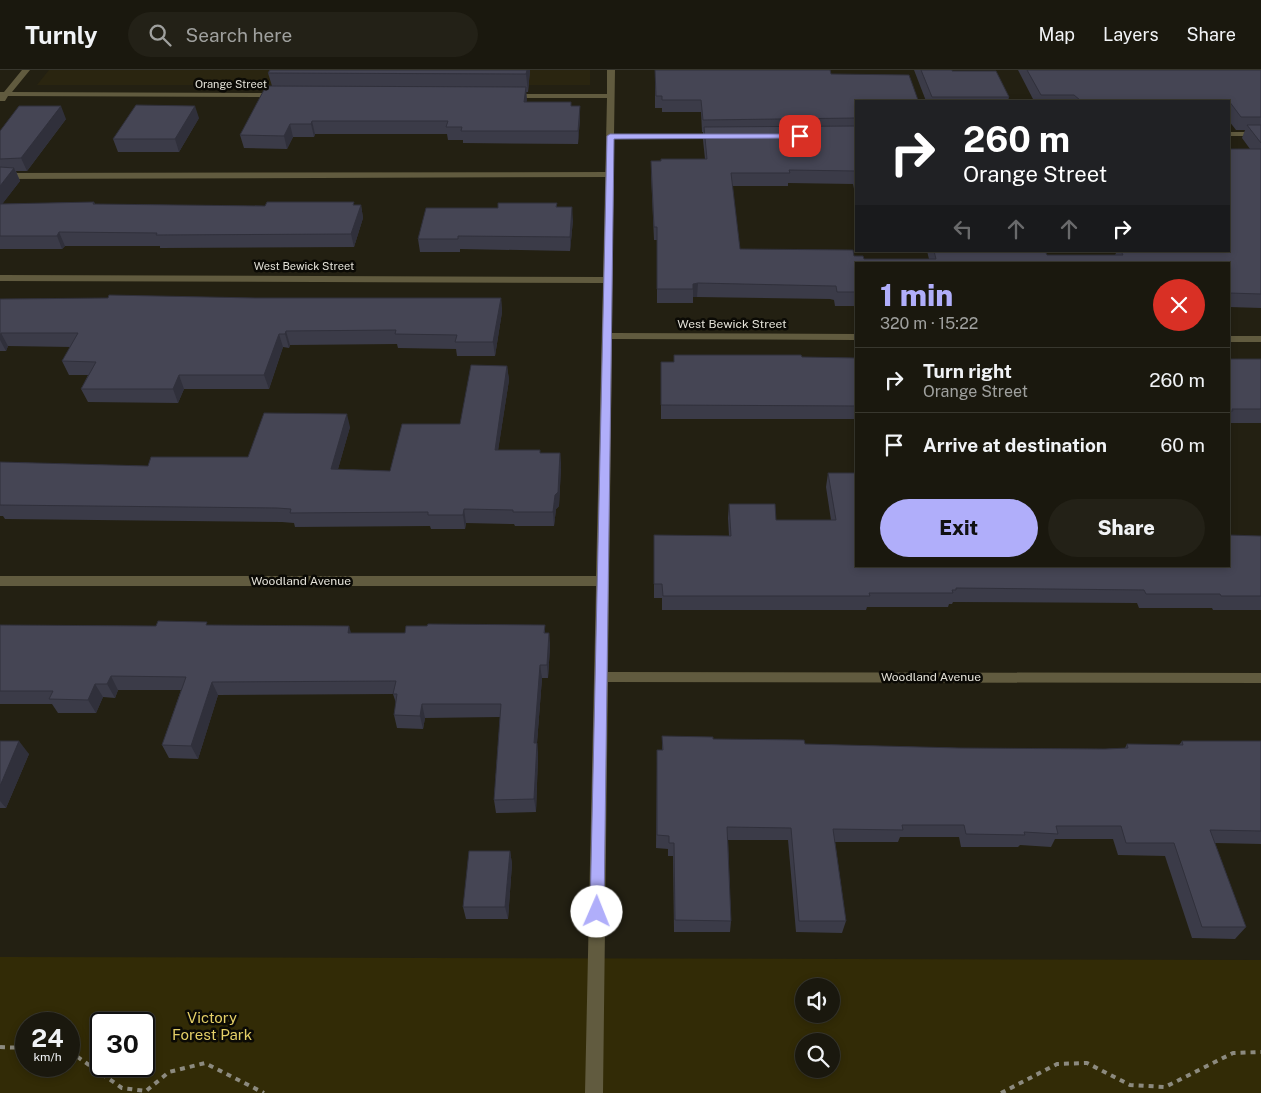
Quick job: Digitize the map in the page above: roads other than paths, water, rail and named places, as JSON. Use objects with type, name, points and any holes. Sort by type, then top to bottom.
[{"type":"street","points":[[0,102],[3,94],[26,70]]},
{"type":"street","points":[[594,1093],[611,70]]},
{"type":"street","name":"Orange Street","points":[[3,94],[287,95]]},
{"type":"street","points":[[504,96],[611,96]]},
{"type":"street","points":[[1230,134],[1261,134]]},
{"type":"street","points":[[610,136],[728,136]]},
{"type":"street","points":[[0,176],[610,175]]},
{"type":"street","name":"West Bewick Street","points":[[0,278],[608,280]]},
{"type":"street","name":"West Bewick Street","points":[[607,336],[855,337]]},
{"type":"street","points":[[1230,339],[1261,339]]},
{"type":"street","name":"Woodland Avenue","points":[[0,581],[602,581]]},
{"type":"street","name":"Woodland Avenue","points":[[601,677],[1261,678]]},
{"type":"park label","name":"Victory Forest Park","points":[[212,1026]]}]
